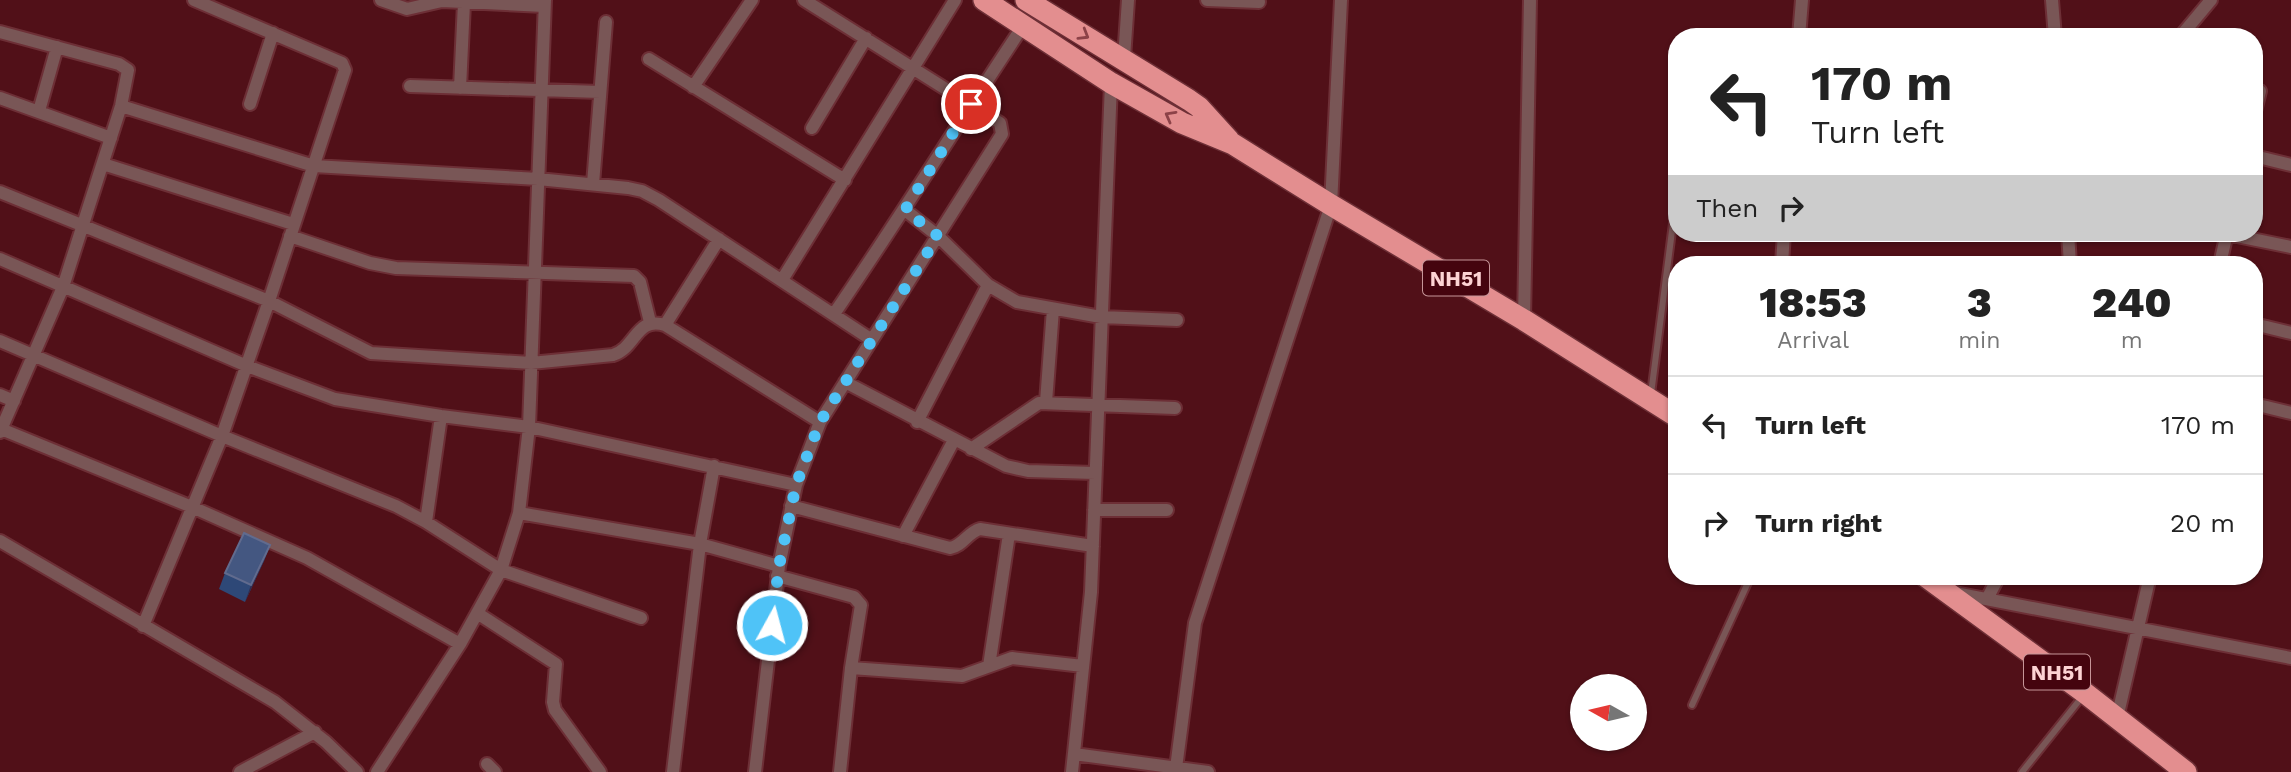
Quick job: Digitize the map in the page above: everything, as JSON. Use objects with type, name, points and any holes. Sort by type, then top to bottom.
[{"type":"highway","name":"NH51","points":[[984,0],[1111,83],[1182,123],[1233,144],[1668,411]]},
{"type":"highway","name":"NH51","points":[[1026,0],[1124,58],[1199,107],[1233,144]]},
{"type":"highway","name":"NH51","points":[[1937,585],[2085,693],[2186,772]]},
{"type":"street","points":[[377,772],[460,644],[501,570],[519,513],[529,427],[544,3],[430,1],[408,9],[381,0]]},
{"type":"street","points":[[693,87],[752,0]]},
{"type":"street","points":[[755,772],[778,571],[796,485],[820,422],[1002,134],[1000,122],[804,0]]},
{"type":"street","points":[[782,279],[955,0]]},
{"type":"street","points":[[1124,58],[1128,0]]},
{"type":"street","points":[[1207,0],[1258,2]]},
{"type":"street","points":[[1176,768],[1195,623],[1331,205],[1341,0]]},
{"type":"street","points":[[1524,320],[1530,0]]},
{"type":"street","points":[[1800,28],[1802,0]]},
{"type":"street","points":[[2052,0],[2054,28]]},
{"type":"street","points":[[2188,28],[2211,0]]},
{"type":"street","points":[[143,626],[222,436],[314,166],[345,66],[202,2]]},
{"type":"street","points":[[460,89],[464,2]]},
{"type":"street","points":[[593,184],[606,22]]},
{"type":"street","points":[[834,314],[905,210],[1023,26]]},
{"type":"street","points":[[0,32],[124,65],[128,70],[121,106],[62,287],[1,430],[192,507],[307,558],[460,644]]},
{"type":"street","points":[[250,104],[273,33]]},
{"type":"street","points":[[812,128],[866,38]]},
{"type":"street","points":[[39,111],[57,47]]},
{"type":"street","points":[[649,59],[845,180]]},
{"type":"street","points":[[1072,772],[1088,628],[1093,546],[1111,83]]},
{"type":"street","points":[[410,86],[600,92]]},
{"type":"street","points":[[0,98],[111,138]]},
{"type":"street","points":[[121,106],[314,166],[538,179],[642,191],[782,279],[872,341]]},
{"type":"street","points":[[2263,158],[2291,165]]},
{"type":"street","points":[[103,164],[291,230],[383,267],[634,276],[640,282],[650,322]]},
{"type":"street","points":[[0,192],[269,301],[360,350],[371,353],[531,363],[618,353],[650,322]]},
{"type":"street","points":[[905,210],[938,236],[988,285],[1017,302],[1101,317],[1177,320]]},
{"type":"street","points":[[665,325],[719,239]]},
{"type":"street","points":[[2263,241],[2291,247]]},
{"type":"street","points":[[0,259],[247,366],[335,399],[529,427],[796,485]]},
{"type":"street","points":[[917,422],[988,285]]},
{"type":"street","points":[[1046,402],[1053,309]]},
{"type":"street","points":[[650,322],[665,325],[820,422]]},
{"type":"street","points":[[2263,326],[2291,332]]},
{"type":"street","points":[[0,341],[222,436],[381,499],[426,522],[501,570],[641,618]]},
{"type":"street","points":[[845,382],[917,422],[1017,470],[1095,472]]},
{"type":"street","points":[[0,395],[14,401]]},
{"type":"street","points":[[971,449],[1034,405],[1046,402],[1175,408]]},
{"type":"street","points":[[2263,406],[2291,413]]},
{"type":"street","points":[[426,522],[441,416]]},
{"type":"street","points":[[903,536],[954,440]]},
{"type":"street","points":[[673,772],[700,544],[714,467]]},
{"type":"street","points":[[791,506],[950,548],[957,546],[976,530],[1093,546]]},
{"type":"street","points":[[1094,510],[1167,510]]},
{"type":"street","points":[[519,513],[700,544],[859,600],[862,610],[851,668],[841,772]]},
{"type":"street","points":[[989,666],[1009,534]]},
{"type":"street","points":[[0,541],[275,702],[315,732],[358,772]]},
{"type":"street","points":[[1987,599],[1994,585]]},
{"type":"street","points":[[2117,718],[2148,585]]},
{"type":"street","points":[[1945,591],[2291,657]]},
{"type":"street","points":[[477,613],[556,664],[553,702],[555,710],[600,772]]},
{"type":"street","points":[[851,668],[962,676],[1012,658],[1083,666]]},
{"type":"street","points":[[240,772],[315,732]]},
{"type":"street","points":[[1074,754],[1208,772]]},
{"type":"lane","points":[[1650,399],[1668,261]]},
{"type":"lane","points":[[1692,705],[1747,585]]},
{"type":"lane","points":[[2022,772],[2085,693]]},
{"type":"building","points":[[244,533],[270,545],[251,585],[225,573]]},
{"type":"route","points":[[772,625],[779,566],[796,485],[820,422],[938,236],[905,210],[971,104]]}]
